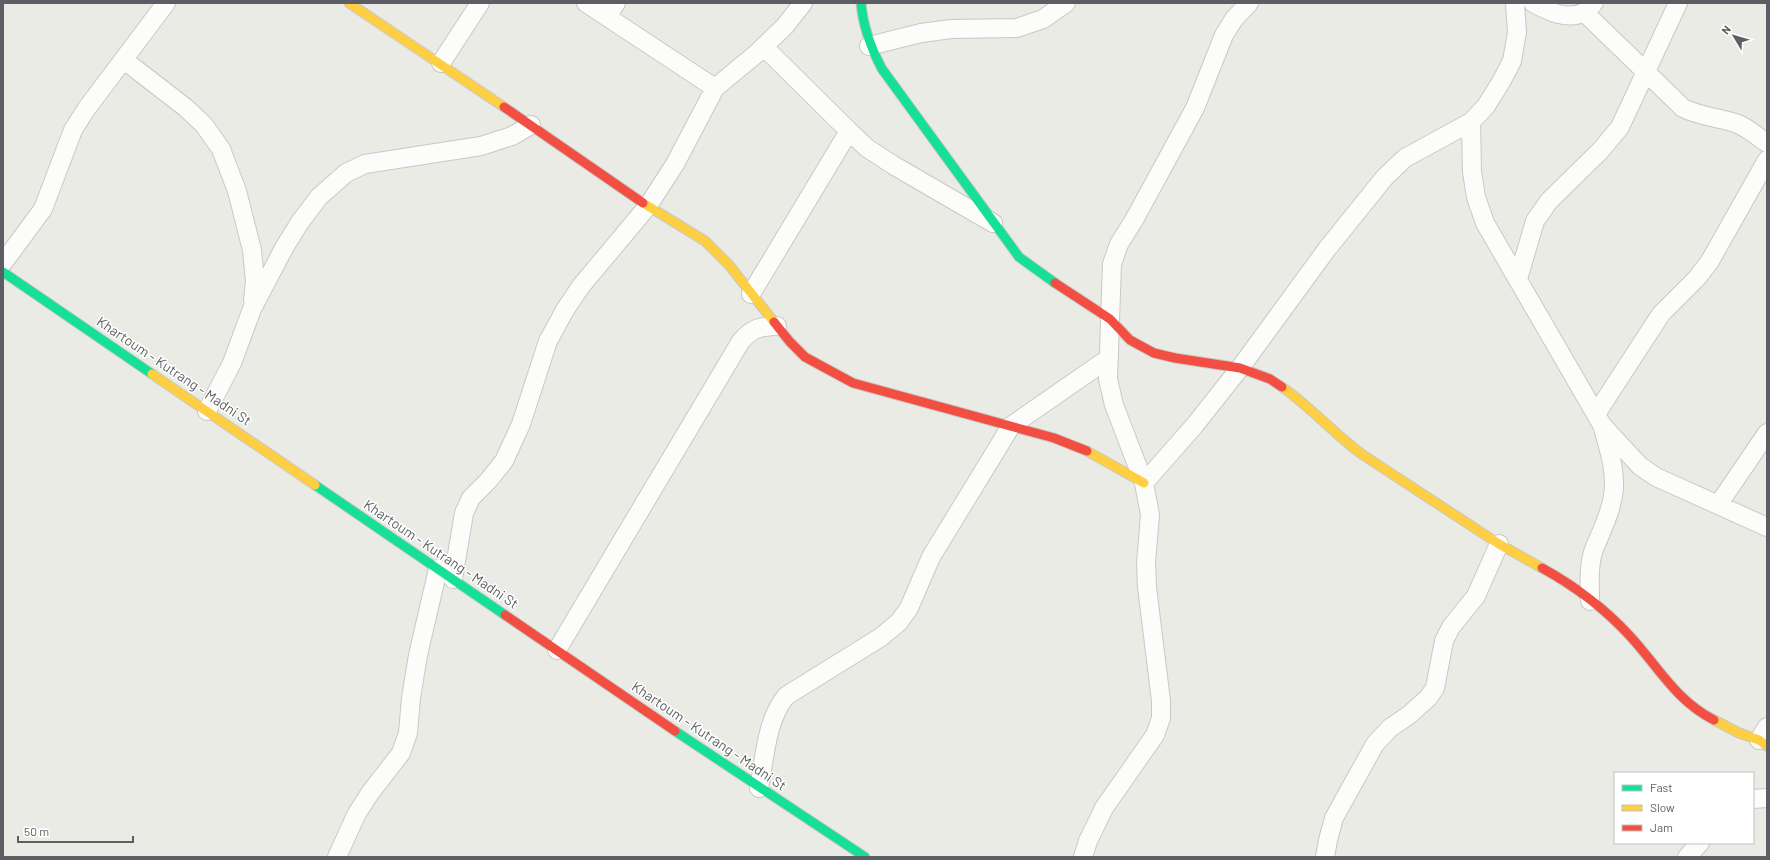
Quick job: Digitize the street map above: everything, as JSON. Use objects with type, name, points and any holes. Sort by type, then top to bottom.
[{"type":"main road","points":[[349,3],[441,63],[648,206],[705,241],[729,265],[790,342],[805,357],[853,383],[1054,438],[1082,448],[1144,483]]},
{"type":"main road","points":[[861,3],[862,24],[869,46],[882,69],[993,224],[1019,257],[1038,272],[1110,319],[1130,340],[1154,353],[1174,358],[1240,368],[1270,379],[1300,399],[1344,441],[1499,544],[1559,577],[1590,601],[1628,634],[1673,689],[1688,704],[1704,715],[1739,733],[1764,738]]},
{"type":"main road","name":"Khartoum - Kutrang - Madni St","points":[[3,272],[759,788],[865,857]]},
{"type":"street","points":[[3,263],[43,209],[73,130],[87,108],[166,3]]},
{"type":"street","points":[[441,63],[480,3]]},
{"type":"street","points":[[586,3],[612,10],[715,88]]},
{"type":"street","points":[[453,579],[464,513],[471,498],[488,481],[504,460],[521,424],[548,341],[566,310],[581,286],[648,206],[675,164],[715,88],[764,47],[785,26],[803,3]]},
{"type":"street","points":[[869,46],[921,33],[951,29],[1017,28],[1043,19],[1066,3]]},
{"type":"street","points":[[1082,857],[1104,808],[1154,735],[1161,718],[1162,701],[1146,569],[1150,515],[1144,483],[1114,405],[1108,378],[1112,264],[1119,244],[1134,220],[1195,108],[1224,35],[1234,19],[1249,3]]},
{"type":"street","points":[[1144,483],[1194,426],[1240,368],[1327,249],[1385,177],[1405,158],[1471,122],[1486,106],[1512,61],[1517,32],[1515,3]]},
{"type":"street","points":[[1533,3],[1552,13],[1569,15],[1589,7],[1646,72],[1683,108],[1693,113],[1732,122],[1744,127],[1767,143]]},
{"type":"street","points":[[1518,279],[1535,221],[1548,200],[1601,150],[1620,127],[1678,3]]},
{"type":"street","points":[[764,47],[867,148],[993,224]]},
{"type":"street","points":[[124,60],[186,108],[204,125],[221,149],[237,191],[252,250],[255,280],[252,309]]},
{"type":"street","points":[[1471,122],[1472,172],[1476,197],[1485,223],[1599,420],[1640,466],[1656,477],[1767,527]]},
{"type":"street","points":[[206,411],[232,363],[252,309],[284,248],[300,222],[320,197],[346,173],[365,164],[482,146],[512,136],[531,125]]},
{"type":"street","points":[[752,294],[848,131]]},
{"type":"street","points":[[1590,601],[1589,574],[1593,554],[1611,510],[1614,488],[1614,470],[1599,420],[1661,314],[1697,278],[1710,261],[1767,160]]},
{"type":"street","points":[[557,650],[741,341],[750,332],[759,327],[777,326]]},
{"type":"street","points":[[759,788],[772,722],[778,706],[786,696],[881,637],[899,622],[909,608],[931,557],[1011,426],[1109,358]]},
{"type":"street","points":[[1718,505],[1767,433]]},
{"type":"street","points":[[1325,857],[1334,818],[1376,744],[1390,728],[1409,715],[1428,698],[1434,688],[1444,641],[1451,627],[1476,596],[1499,544]]},
{"type":"street","points":[[337,857],[356,815],[370,793],[401,753],[406,740],[418,655],[438,569]]},
{"type":"street","points":[[1754,799],[1767,798]]},
{"type":"street","points":[[1687,857],[1699,844]]},
{"type":"traffic: fast","points":[[861,3],[868,37],[882,69],[1019,257],[1055,283]]},
{"type":"traffic: fast","points":[[3,272],[152,374]]},
{"type":"traffic: fast","points":[[315,485],[505,615]]},
{"type":"traffic: fast","points":[[675,731],[865,857]]},
{"type":"traffic: slow","points":[[349,3],[504,107]]},
{"type":"traffic: slow","points":[[643,203],[705,241],[729,265],[774,322]]},
{"type":"traffic: slow","points":[[152,374],[315,485]]},
{"type":"traffic: slow","points":[[1282,387],[1303,403],[1363,455],[1499,544],[1542,568]]},
{"type":"traffic: slow","points":[[1087,451],[1144,483]]},
{"type":"traffic: slow","points":[[1714,720],[1739,733],[1759,740],[1767,746]]},
{"type":"traffic: jam","points":[[504,107],[643,203]]},
{"type":"traffic: jam","points":[[1055,283],[1110,319],[1130,340],[1154,353],[1175,358],[1240,368],[1270,379],[1282,387]]},
{"type":"traffic: jam","points":[[774,322],[790,342],[805,357],[853,383],[1054,438],[1087,451]]},
{"type":"traffic: jam","points":[[1542,568],[1577,590],[1610,616],[1629,635],[1668,682],[1688,703],[1714,720]]},
{"type":"traffic: jam","points":[[505,615],[675,731]]}]
